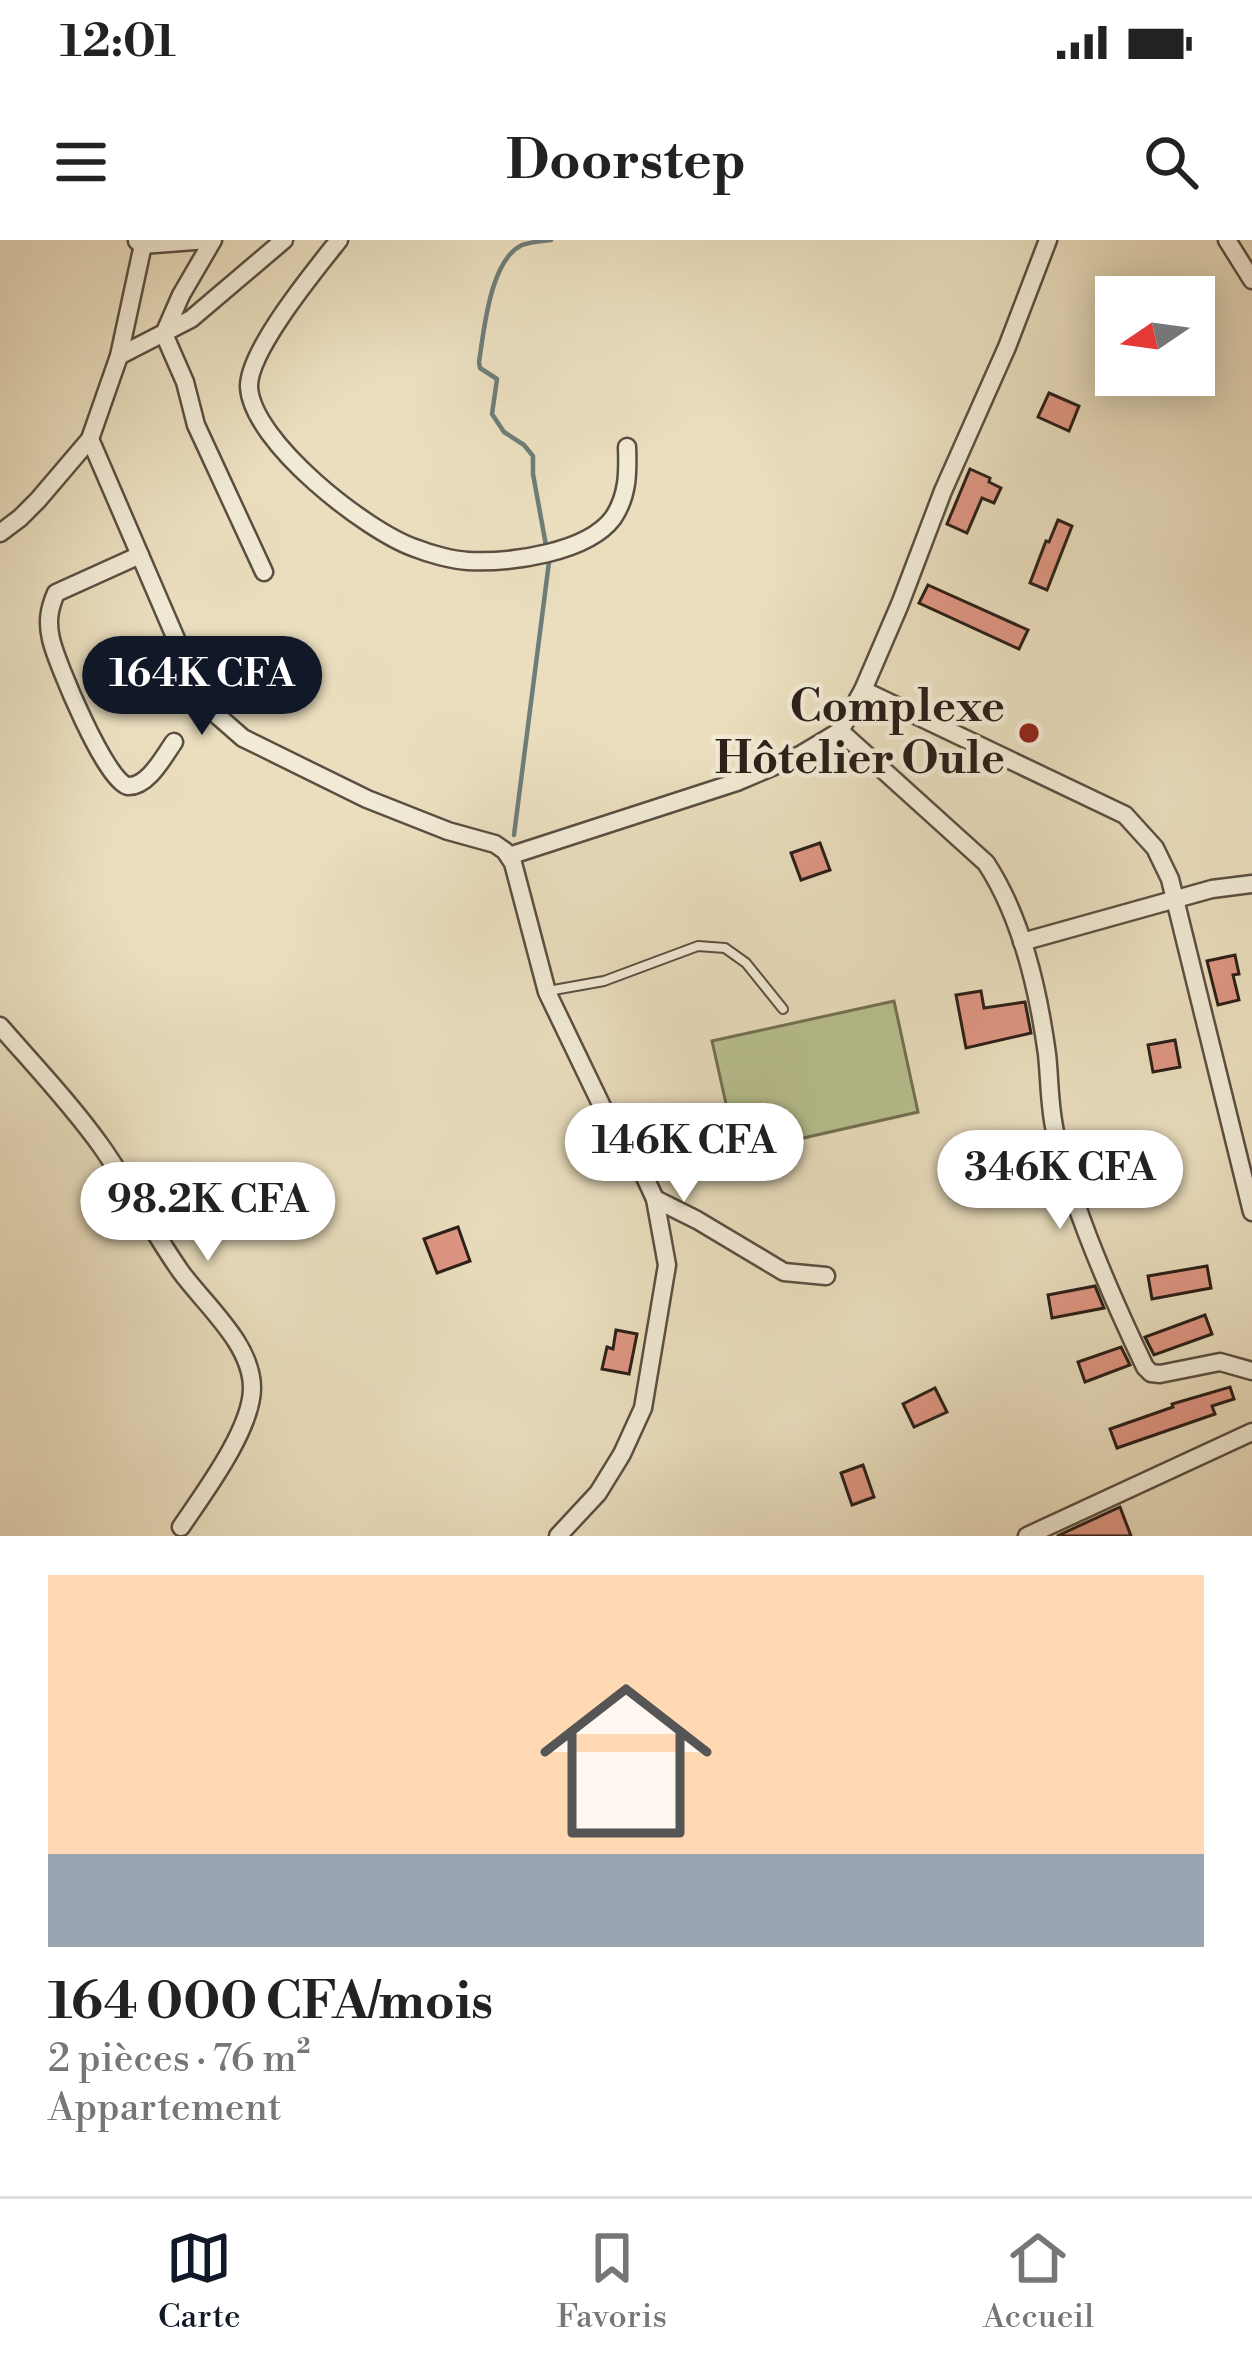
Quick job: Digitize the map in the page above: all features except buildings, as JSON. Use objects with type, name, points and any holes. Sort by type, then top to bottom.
[{"type":"street","points":[[0,532],[38,500],[90,439],[119,356],[141,242],[210,240],[164,334],[185,382],[196,425],[264,572]]},
{"type":"street","points":[[119,356],[190,319],[284,240]]},
{"type":"street","points":[[339,240],[258,355],[249,389],[258,416],[288,457],[325,490],[413,548],[466,561],[510,558],[556,551],[591,538],[613,517],[628,485],[627,447]]},
{"type":"street","points":[[509,856],[737,782],[840,731],[863,690],[915,568],[1048,240]]},
{"type":"street","points":[[1226,240],[1252,280]]},
{"type":"street","points":[[90,439],[196,690],[216,716],[243,738],[367,799],[496,844],[509,856],[547,992],[611,1125],[655,1199],[667,1265],[643,1408],[598,1493],[559,1536]]},
{"type":"street","points":[[140,555],[56,593],[50,608],[51,643],[105,765],[121,784],[140,783],[174,742]]},
{"type":"street","points":[[863,690],[1125,815],[1155,848],[1166,868],[1252,1212]]},
{"type":"street","points":[[840,731],[986,863],[1002,887],[1022,942],[1047,1054],[1056,1136],[1087,1228],[1145,1366],[1160,1374],[1220,1362],[1252,1371]]},
{"type":"street","points":[[1022,942],[1212,889],[1252,884]]},
{"type":"street","points":[[0,1026],[100,1145],[180,1270],[237,1339],[245,1358],[252,1387],[245,1423],[182,1527]]},
{"type":"street","points":[[655,1199],[784,1272],[826,1276]]},
{"type":"street","points":[[1028,1536],[1252,1432]]},
{"type":"lane","points":[[547,992],[604,981],[698,946],[724,948],[746,963],[783,1009]]},
{"type":"green space","points":[[894,1001],[918,1112],[737,1153],[712,1041]]},
{"type":"waterway","points":[[514,835],[549,562],[533,456],[504,432],[492,414],[497,379],[480,368],[479,362],[490,297],[502,265],[522,245],[551,240]]},
{"type":"place","name":"Complexe Hôtelier Oule","points":[[1029,733]]}]
